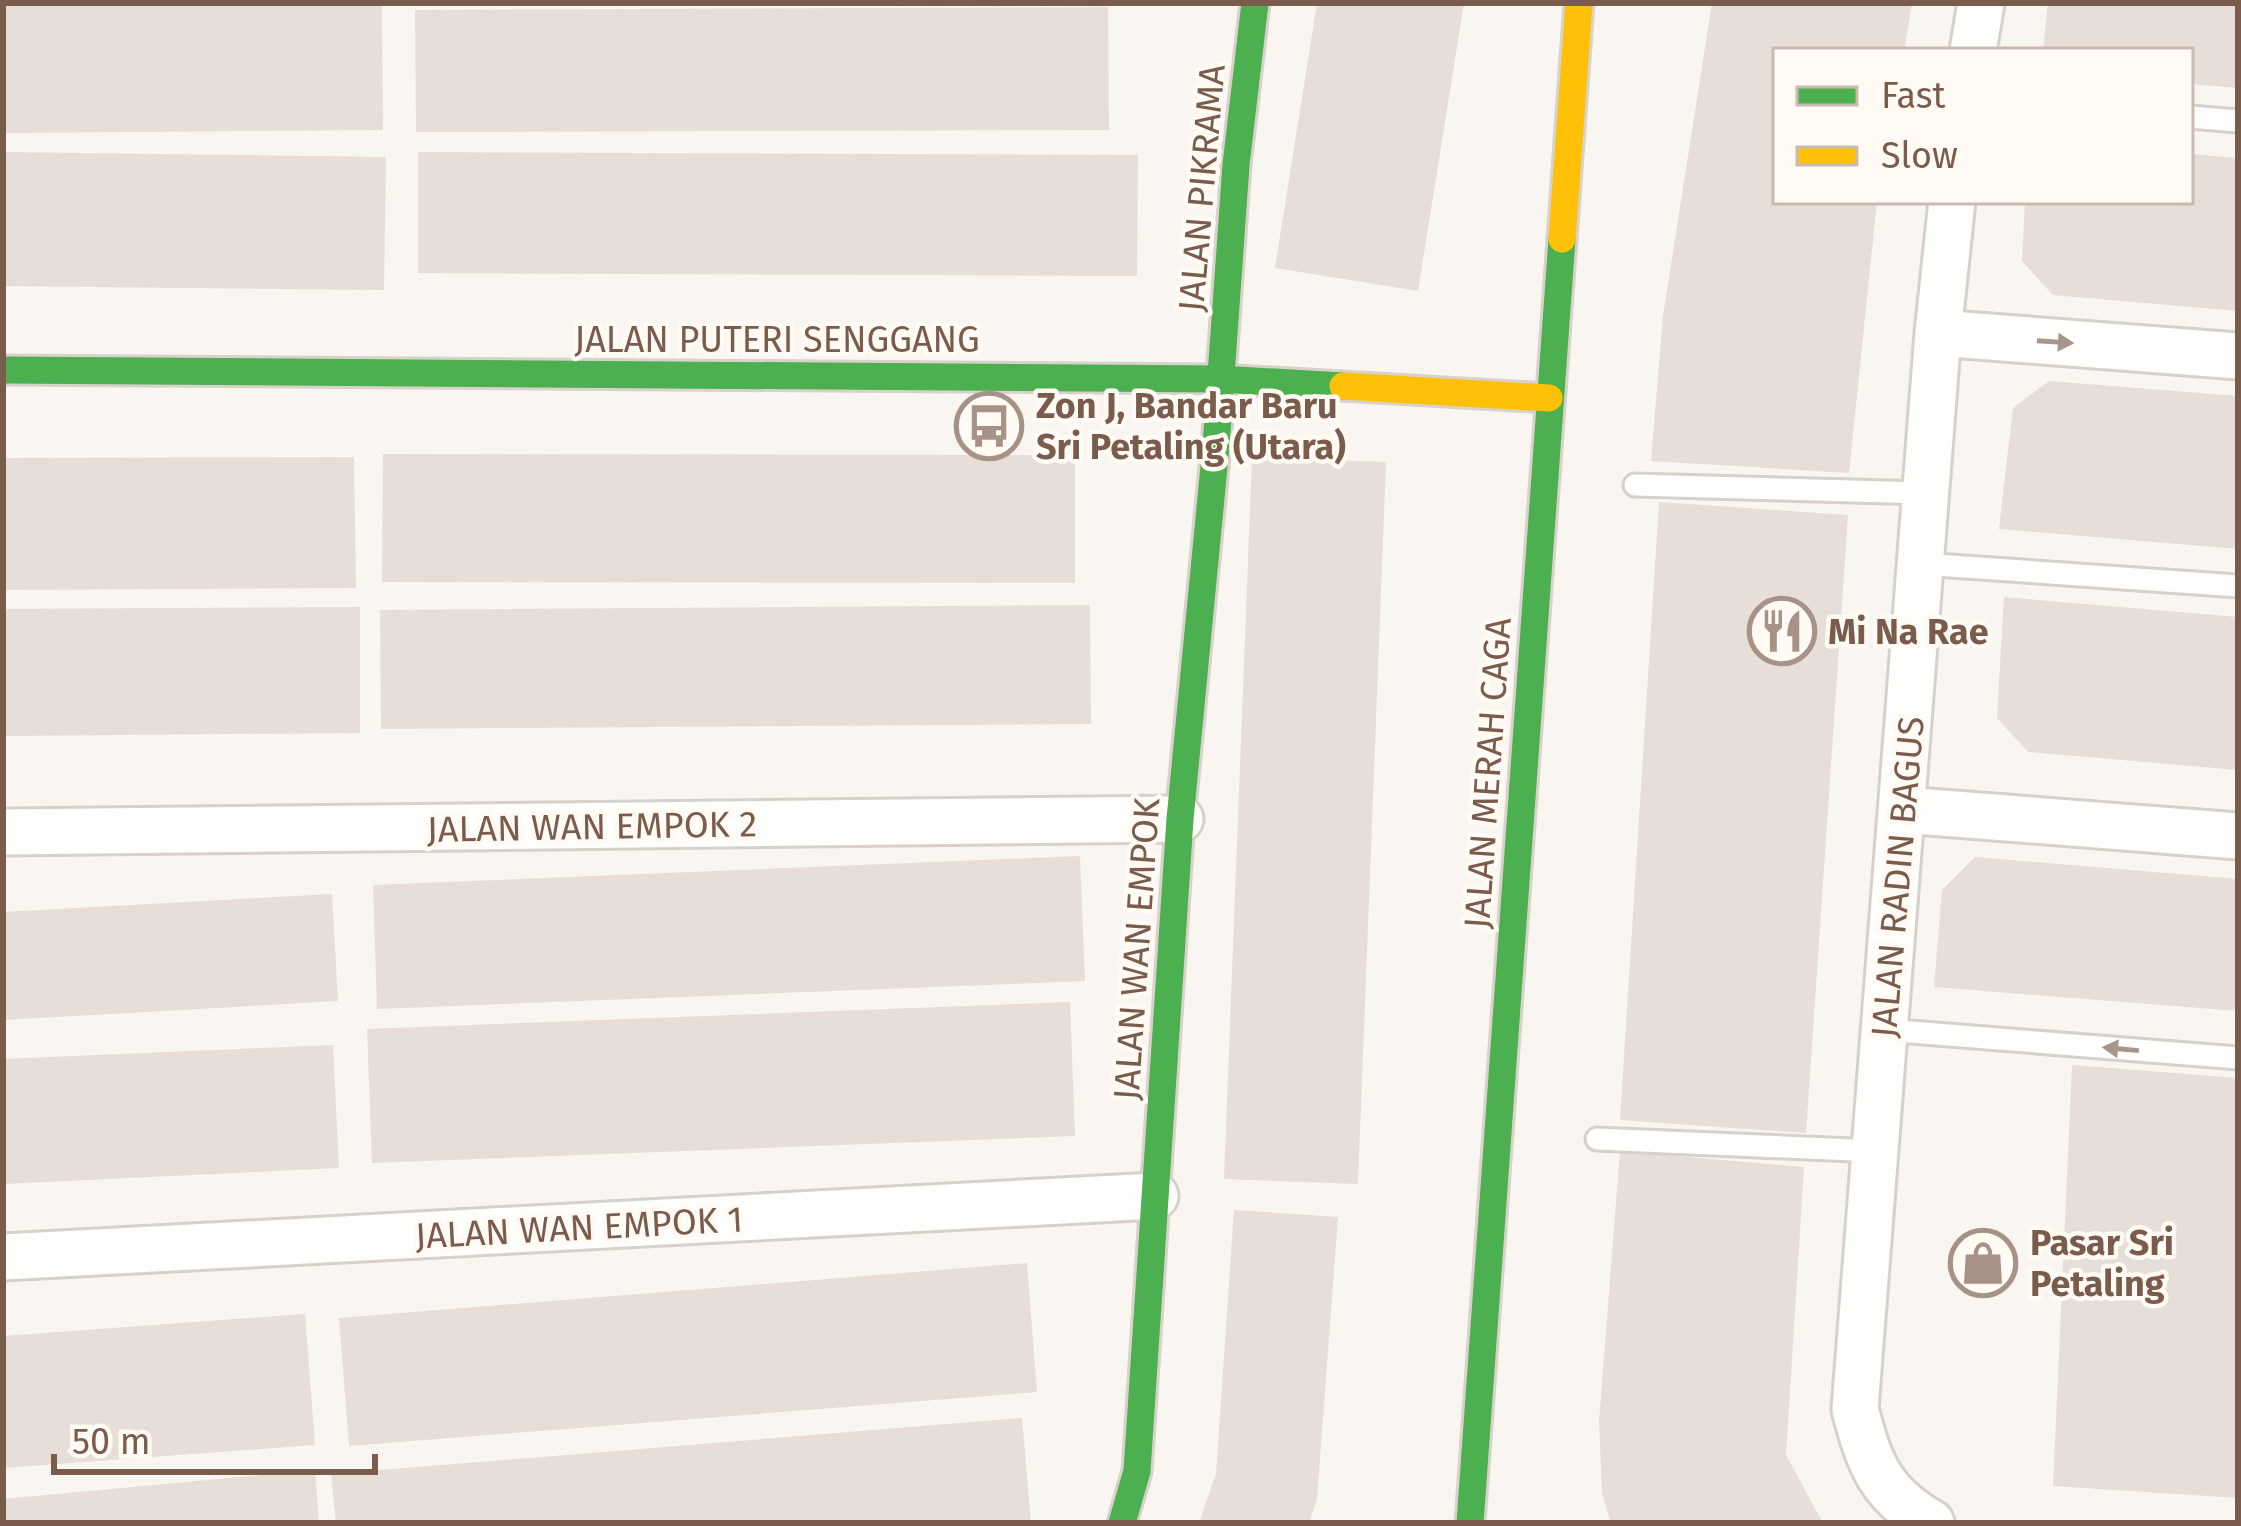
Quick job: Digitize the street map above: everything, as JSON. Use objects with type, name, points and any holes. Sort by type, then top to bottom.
[{"type":"street","name":"JALAN PIKRAMA","points":[[1220,379],[1236,165],[1255,3]]},
{"type":"street","points":[[1973,48],[1981,3]]},
{"type":"street","name":"JALAN MERAH CAGA","points":[[1470,1523],[1580,12]]},
{"type":"street","name":"JALAN RADIN BAGUS","points":[[1931,1523],[1904,1508],[1870,1465],[1855,1409],[1952,204]]},
{"type":"street","points":[[1938,332],[2238,356]]},
{"type":"street","name":"JALAN PUTERI SENGGANG","points":[[3,370],[1220,379],[1549,398]]},
{"type":"street","name":"JALAN WAN EMPOK","points":[[1122,1523],[1137,1471],[1180,819],[1220,379]]},
{"type":"street","points":[[1903,810],[2238,836]]},
{"type":"street","name":"JALAN WAN EMPOK 2","points":[[3,832],[1180,819]]},
{"type":"street","name":"JALAN WAN EMPOK 1","points":[[3,1257],[1155,1196]]},
{"type":"lane","points":[[2193,117],[2238,121]]},
{"type":"lane","points":[[1635,485],[1926,493]]},
{"type":"lane","points":[[1921,564],[2238,586]]},
{"type":"lane","points":[[1885,1030],[2238,1058]]},
{"type":"lane","points":[[1597,1139],[1876,1151]]},
{"type":"building","points":[[3,3],[382,3],[383,130],[3,133]]},
{"type":"building","points":[[1317,3],[1464,3],[1418,291],[1275,268]]},
{"type":"building","points":[[1712,3],[1912,3],[1904,48],[1773,48],[1773,204],[1877,204],[1849,473],[1651,461],[1663,316]]},
{"type":"building","points":[[2048,3],[2238,3],[2238,88],[2193,84],[2193,48],[2043,48]]},
{"type":"building","points":[[1108,7],[1109,130],[416,132],[415,10]]},
{"type":"building","points":[[3,152],[386,157],[384,290],[3,286]]},
{"type":"building","points":[[418,152],[1138,155],[1137,276],[418,273]]},
{"type":"building","points":[[2193,154],[2238,158],[2238,311],[2053,295],[2022,261],[2025,204],[2193,204]]},
{"type":"building","points":[[2049,381],[2238,396],[2238,549],[1999,529],[2013,408]]},
{"type":"building","points":[[383,454],[1075,455],[1075,583],[382,582]]},
{"type":"building","points":[[354,457],[356,588],[3,590],[3,458]]},
{"type":"building","points":[[1252,457],[1386,462],[1358,1184],[1224,1179]]},
{"type":"building","points":[[1659,502],[1848,515],[1806,1133],[1620,1120]]},
{"type":"building","points":[[2004,597],[2238,617],[2238,770],[2028,752],[1997,718]]},
{"type":"building","points":[[1090,605],[1091,724],[381,729],[380,610]]},
{"type":"building","points":[[360,607],[360,733],[3,736],[3,609]]},
{"type":"building","points":[[1080,856],[1085,981],[377,1009],[373,885]]},
{"type":"building","points":[[1975,857],[2238,879],[2238,1011],[1934,987],[1942,890]]},
{"type":"building","points":[[332,894],[338,1001],[3,1020],[3,912]]},
{"type":"building","points":[[1070,1002],[1075,1136],[372,1163],[367,1029]]},
{"type":"building","points":[[333,1045],[339,1168],[3,1184],[3,1059]]},
{"type":"building","points":[[2072,1065],[2238,1078],[2238,1498],[2053,1486]]},
{"type":"building","points":[[1620,1151],[1804,1167],[1786,1455],[1823,1523],[1611,1523],[1602,1493],[1599,1421]]},
{"type":"building","points":[[1234,1210],[1338,1217],[1317,1499],[1309,1523],[1199,1523],[1216,1474]]},
{"type":"building","points":[[1027,1263],[1037,1392],[349,1446],[339,1318]]},
{"type":"building","points":[[305,1314],[315,1445],[3,1468],[3,1336]]},
{"type":"building","points":[[1022,1418],[1031,1523],[336,1523],[331,1474]]},
{"type":"building","points":[[315,1470],[319,1523],[3,1523],[3,1499]]},
{"type":"traffic: fast","points":[[1122,1523],[1137,1471],[1180,819],[1216,446],[1236,165],[1255,3]]},
{"type":"traffic: fast","points":[[1470,1523],[1562,239]]},
{"type":"traffic: fast","points":[[3,370],[1220,379],[1343,386]]},
{"type":"traffic: slow","points":[[1562,239],[1579,3]]},
{"type":"traffic: slow","points":[[1343,386],[1549,398]]},
{"type":"place","name":"Zon J, Bandar Baru Sri Petaling (Utara)","points":[[989,426]]},
{"type":"place","name":"Mi Na Rae","points":[[1782,631]]},
{"type":"place","name":"Pasar Sri Petaling","points":[[1983,1263]]}]
